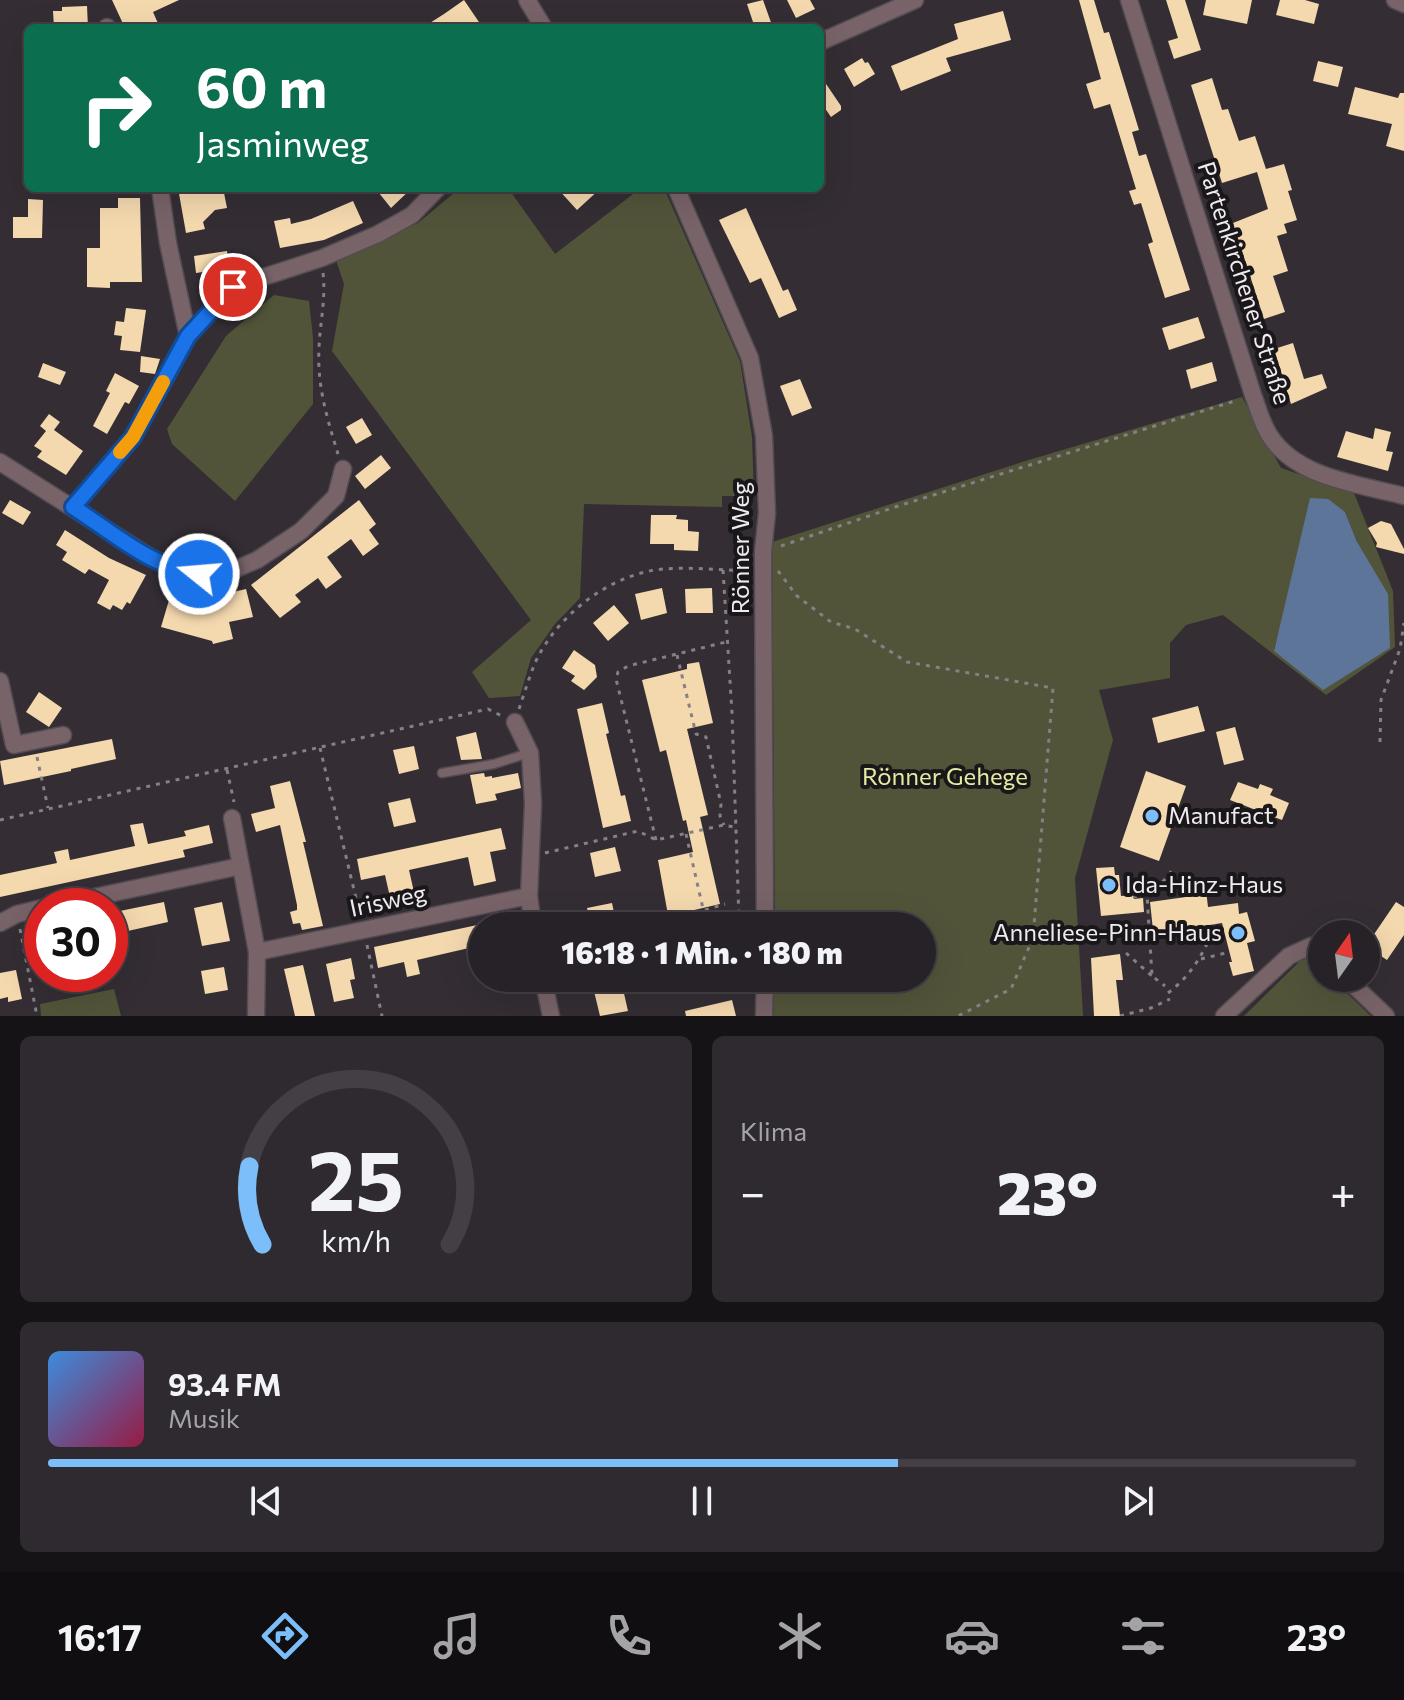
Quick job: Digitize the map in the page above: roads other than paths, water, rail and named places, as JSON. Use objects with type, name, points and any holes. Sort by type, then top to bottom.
[{"type":"street","points":[[824,40],[915,0]]},
{"type":"street","name":"Partenkirchener Straße","points":[[1129,0],[1253,395],[1268,433],[1280,449],[1299,464],[1320,473],[1404,496]]},
{"type":"street","points":[[1395,0],[1404,4]]},
{"type":"street","points":[[529,1],[542,24]]},
{"type":"street","points":[[161,192],[188,336]]},
{"type":"street","points":[[73,507],[133,437],[188,336],[233,287],[322,258],[378,234],[412,215],[434,192]]},
{"type":"street","name":"Rönner Weg","points":[[678,192],[750,358],[764,436],[770,569],[765,912]]},
{"type":"street","points":[[0,462],[150,557],[182,572],[217,577],[257,560],[301,531],[336,496],[343,469]]},
{"type":"street","points":[[0,681],[14,745],[63,735]]},
{"type":"street","points":[[515,722],[530,753],[533,803],[529,896],[531,912]]},
{"type":"street","points":[[232,818],[257,952],[256,1016]]},
{"type":"street","points":[[128,890],[241,866]]},
{"type":"street","name":"Irisweg","points":[[257,952],[529,896]]},
{"type":"street","points":[[0,923],[24,912]]},
{"type":"street","points":[[1224,1016],[1289,956],[1308,947]]},
{"type":"street","points":[[546,992],[551,1016]]},
{"type":"street","points":[[764,1016],[765,992]]},
{"type":"street","points":[[1361,992],[1386,1016]]},
{"type":"lane","points":[[442,773],[494,764],[530,753]]},
{"type":"water","points":[[1310,498],[1328,499],[1345,512],[1357,542],[1388,594],[1390,648],[1323,690],[1274,651]]},
{"type":"place","name":"Manufact","points":[[1152,816]]},
{"type":"place","name":"Ida-Hinz-Haus","points":[[1109,885]]},
{"type":"place","name":"Anneliese-Pinn-Haus","points":[[1238,933]]},
{"type":"park label","name":"Rönner Gehege","points":[[945,777]]}]
